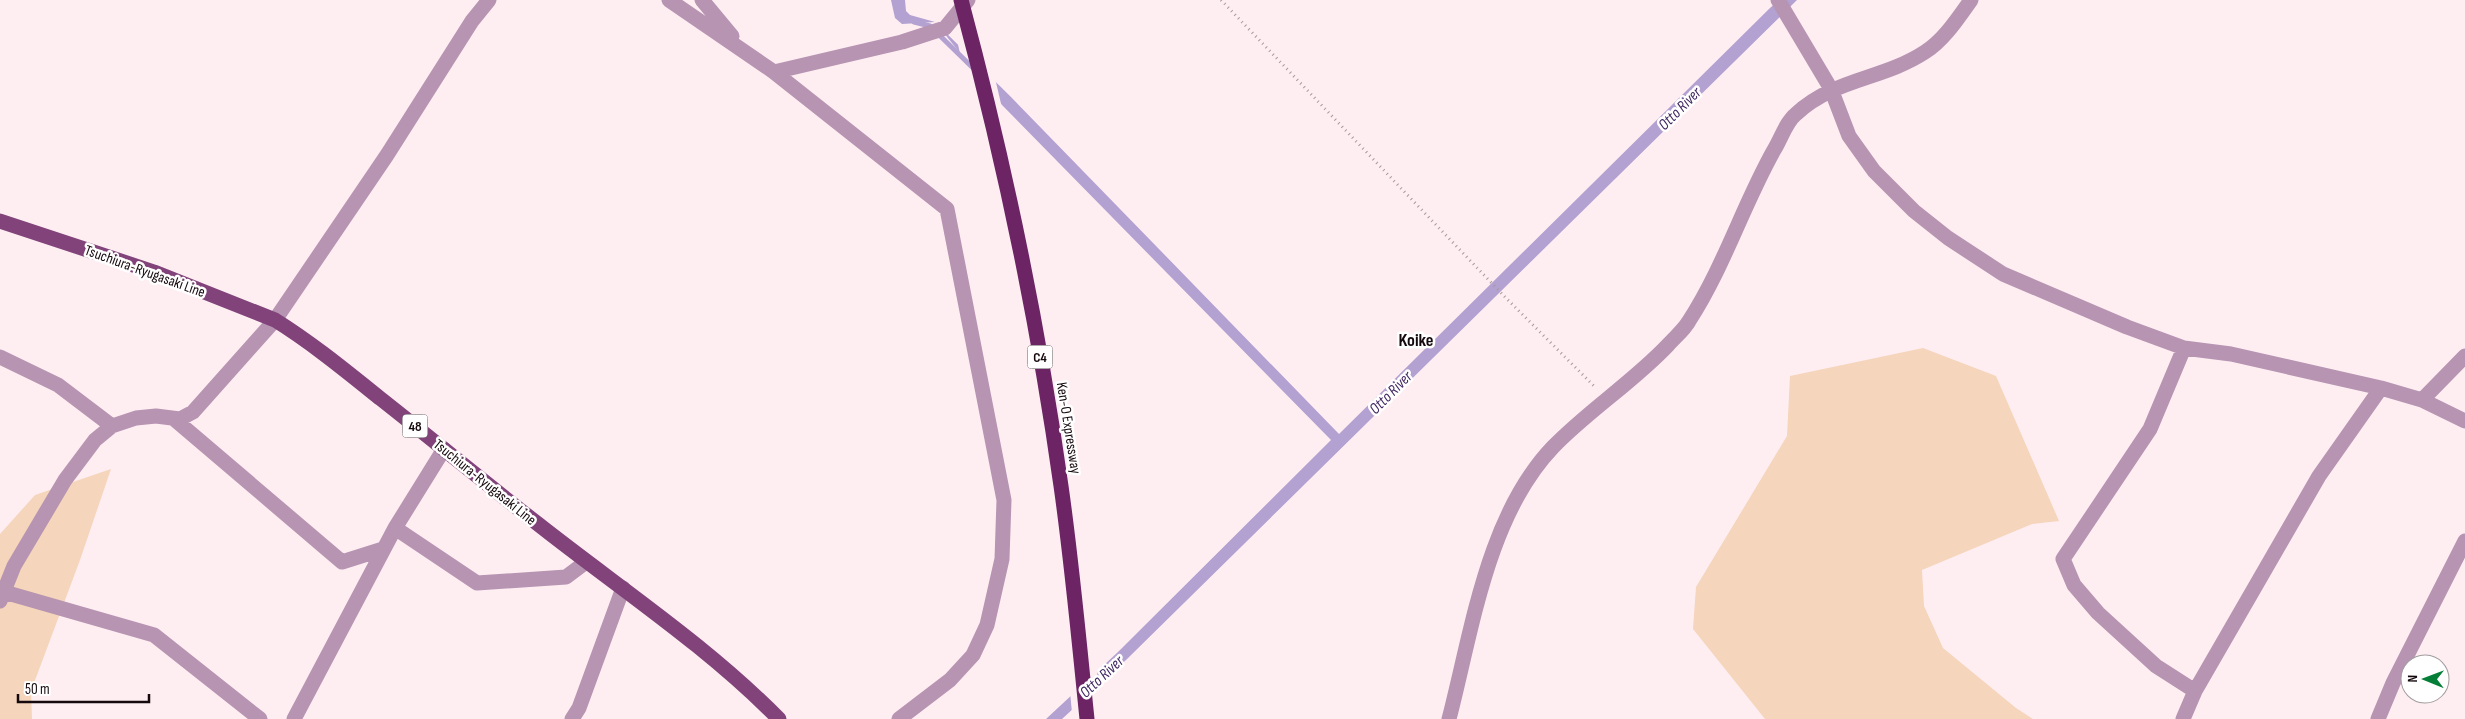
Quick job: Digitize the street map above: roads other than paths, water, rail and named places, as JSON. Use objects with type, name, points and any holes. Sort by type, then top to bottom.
[{"type":"highway","name":"Ken-O Expressway","points":[[961,0],[998,146],[1037,341],[1071,566],[1087,719]]},
{"type":"main road","name":"Tsuchiura-Ryugasaki Line","points":[[0,220],[154,272],[275,320],[323,353],[586,562],[623,588],[752,692],[779,719]]},
{"type":"street","points":[[260,719],[154,635],[2,597],[14,566],[65,480],[95,440],[112,426],[136,418],[156,416],[180,419],[193,412],[275,320],[387,155],[472,21],[489,0]]},
{"type":"street","points":[[669,0],[774,72],[947,209],[1004,500],[1002,559],[987,625],[973,655],[950,680],[899,719]]},
{"type":"street","points":[[702,0],[743,49]]},
{"type":"street","points":[[774,72],[902,42],[945,28],[968,0]]},
{"type":"street","points":[[1778,0],[1831,89],[1849,136],[1874,171],[1914,210],[1948,238],[2004,274],[2127,328],[2184,348],[2232,354],[2381,388],[2422,400],[2465,421]]},
{"type":"street","points":[[1449,719],[1487,570],[1500,533],[1514,504],[1552,448],[1607,398],[1652,362],[1688,322],[1736,232],[1764,169],[1793,116],[1831,89],[1893,69],[1926,52],[1942,37],[1971,0]]},
{"type":"street","points":[[2184,348],[2150,429],[2063,559],[2074,585],[2098,613],[2156,666],[2195,691]]},
{"type":"street","points":[[2422,400],[2465,356]]},
{"type":"street","points":[[0,357],[58,385],[112,426]]},
{"type":"street","points":[[2184,719],[2195,691],[2320,476],[2381,388]]},
{"type":"street","points":[[173,418],[342,562],[383,549]]},
{"type":"street","points":[[296,718],[383,549],[444,449]]},
{"type":"street","points":[[395,528],[477,583],[566,577],[586,562]]},
{"type":"street","points":[[2378,719],[2393,683],[2465,541]]},
{"type":"street","points":[[572,719],[579,708],[623,588]]},
{"type":"water","points":[[891,0],[905,0],[906,11],[910,15],[935,22],[902,24],[895,18]]},
{"type":"water","name":"Otto River","points":[[1779,0],[1797,0],[1126,660],[1062,719],[1046,719],[1118,652],[1331,440],[1002,105],[935,22],[1011,97],[1339,434],[1770,8]]},
{"type":"waterway","points":[[914,22],[930,26],[973,68]]},
{"type":"district","name":"Koike","points":[[1416,340]]}]
